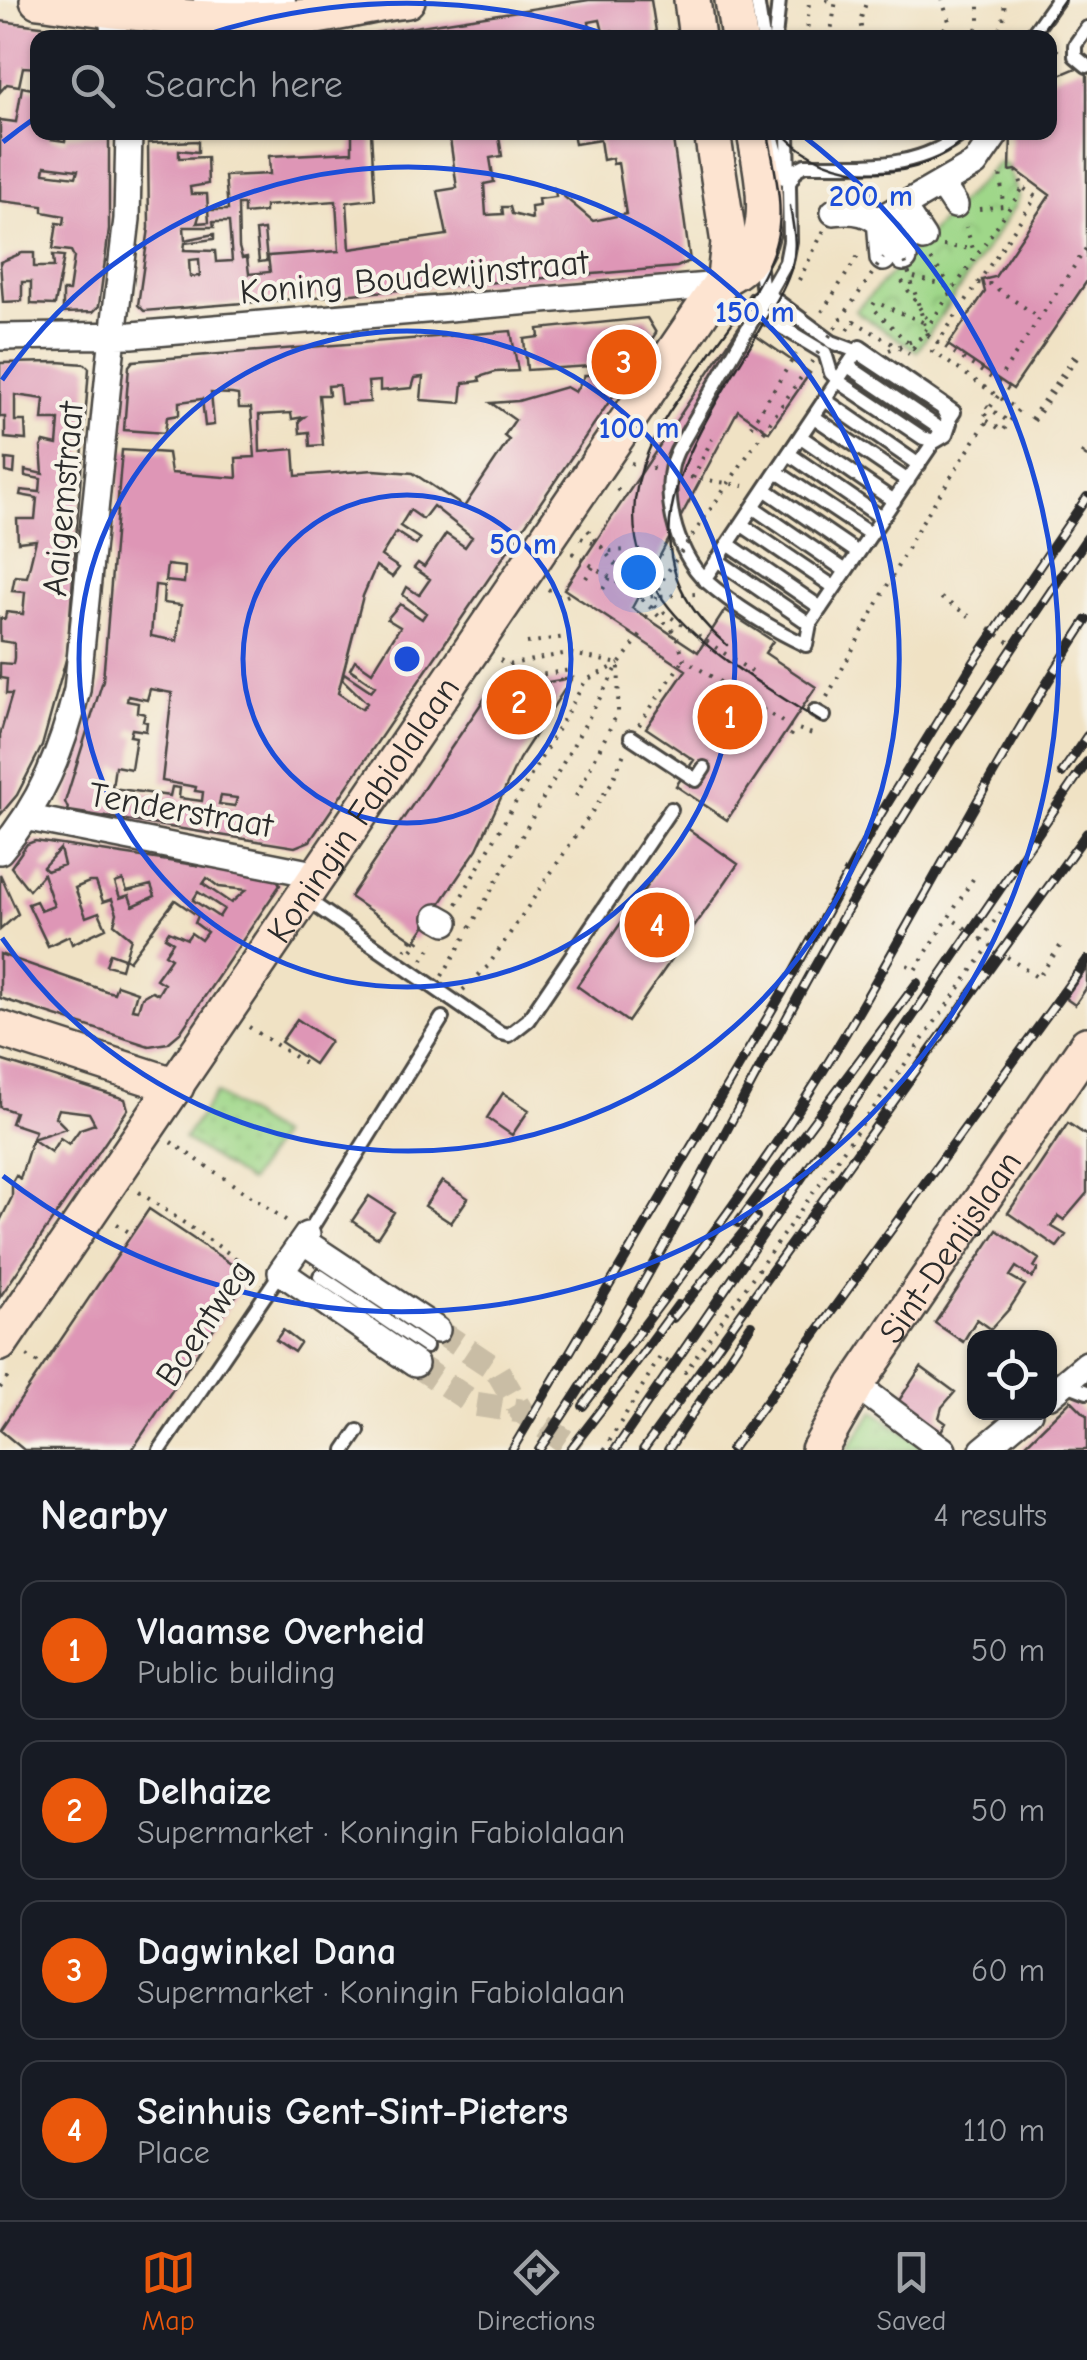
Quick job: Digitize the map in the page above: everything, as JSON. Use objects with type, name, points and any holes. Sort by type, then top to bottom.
[{"type":"street","points":[[38,0],[112,16],[257,20],[312,17],[407,0]]},
{"type":"street","points":[[692,0],[696,30]]},
{"type":"street","points":[[733,0],[753,30]]},
{"type":"street","name":"Aaigemstraat","points":[[0,851],[30,818],[68,729],[77,690],[127,219],[129,140]]},
{"type":"street","points":[[713,140],[730,257],[722,281]]},
{"type":"street","name":"Koningin Fabiolalaan","points":[[12,1348],[176,1086],[722,281],[736,272],[765,224],[767,202],[756,140]]},
{"type":"street","points":[[834,212],[892,213],[955,203],[991,140]]},
{"type":"street","points":[[892,213],[915,250]]},
{"type":"street","points":[[892,213],[915,250]]},
{"type":"street","name":"Koning Boudewijnstraat","points":[[0,338],[114,336],[722,281]]},
{"type":"street","name":"Tenderstraat","points":[[30,818],[311,886]]},
{"type":"street","points":[[0,1030],[176,1086]]},
{"type":"street","name":"Sint-Denijslaan","points":[[818,1450],[856,1386],[1087,1045]]},
{"type":"street","points":[[305,1238],[426,1347]]},
{"type":"street","name":"Boentweg","points":[[277,1278],[305,1238]]},
{"type":"street","points":[[277,1278],[426,1347]]},
{"type":"street","points":[[1057,1389],[1087,1364]]},
{"type":"street","points":[[856,1386],[943,1450]]},
{"type":"street","points":[[990,1448],[1020,1420]]},
{"type":"lane","points":[[152,0],[176,1]]},
{"type":"lane","points":[[192,1],[289,0]]},
{"type":"lane","points":[[744,0],[754,30]]},
{"type":"lane","points":[[756,0],[756,30]]},
{"type":"lane","points":[[757,30],[766,0]]},
{"type":"lane","points":[[776,30],[778,0]]},
{"type":"lane","points":[[1036,30],[1058,0]]},
{"type":"lane","points":[[1087,28],[1075,46],[1076,56],[1087,66]]},
{"type":"lane","points":[[727,140],[753,307],[758,314],[770,317],[825,353],[835,378],[924,438],[936,440],[946,434],[950,422],[942,408],[856,351],[832,342],[778,305],[774,296],[763,292]]},
{"type":"lane","points":[[741,140],[763,292]]},
{"type":"lane","points":[[773,140],[788,190]]},
{"type":"lane","points":[[780,140],[788,190]]},
{"type":"lane","points":[[704,580],[860,347],[954,412],[810,624],[806,645],[704,580],[670,508],[670,472],[677,451],[782,272],[790,241],[788,140]]},
{"type":"lane","points":[[788,190],[796,169],[916,160],[934,154],[953,140]]},
{"type":"lane","points":[[753,307],[754,298],[763,292]]},
{"type":"lane","points":[[848,366],[942,430]]},
{"type":"lane","points":[[834,386],[930,448]]},
{"type":"lane","points":[[825,400],[919,465]]},
{"type":"lane","points":[[814,417],[908,481]]},
{"type":"lane","points":[[801,436],[894,501]]},
{"type":"lane","points":[[789,454],[882,518]]},
{"type":"lane","points":[[777,472],[870,534]]},
{"type":"lane","points":[[766,490],[858,553]]},
{"type":"lane","points":[[754,508],[846,571]]},
{"type":"lane","points":[[742,525],[834,588]]},
{"type":"lane","points":[[728,544],[821,608]]},
{"type":"lane","points":[[718,560],[810,624]]},
{"type":"lane","points":[[631,737],[696,780],[704,768]]},
{"type":"lane","points":[[311,886],[453,1002],[500,1034],[518,1031],[671,810]]},
{"type":"lane","points":[[305,1238],[442,1018]]},
{"type":"lane","points":[[320,1276],[426,1347]]},
{"type":"lane","name":"Boentweg","points":[[160,1450],[277,1278]]},
{"type":"lane","points":[[1057,1391],[1075,1384],[1087,1392]]},
{"type":"lane","points":[[345,1450],[358,1431]]},
{"type":"path","points":[[808,30],[810,0]]},
{"type":"path","points":[[826,0],[836,1],[831,30]]},
{"type":"path","points":[[862,30],[860,20],[867,0]]},
{"type":"path","points":[[942,0],[949,21],[943,30]]},
{"type":"path","points":[[975,30],[980,0]]},
{"type":"path","points":[[999,30],[1005,0]]},
{"type":"path","points":[[999,162],[1004,209]]},
{"type":"path","points":[[928,336],[938,342],[1009,390],[1000,398],[984,418],[1003,431],[1018,410],[1000,398],[932,351],[938,342],[978,283],[1036,197],[1022,188],[1016,171]]},
{"type":"path","points":[[928,322],[875,302],[872,307],[912,348],[976,249],[1022,188]]},
{"type":"path","points":[[955,203],[1004,209]]},
{"type":"path","points":[[955,203],[976,249]]},
{"type":"path","points":[[798,280],[834,212]]},
{"type":"path","points":[[997,382],[1087,247]]},
{"type":"path","points":[[915,250],[976,249]]},
{"type":"path","points":[[915,250],[948,282],[946,286]]},
{"type":"path","points":[[915,250],[928,336]]},
{"type":"path","points":[[646,617],[664,578],[915,250]]},
{"type":"path","points":[[1080,258],[1087,262]]},
{"type":"path","points":[[928,322],[898,276],[901,272],[952,291]]},
{"type":"path","points":[[984,274],[990,284],[1040,318]]},
{"type":"path","points":[[978,283],[990,284]]},
{"type":"path","points":[[852,324],[854,320],[909,354]]},
{"type":"path","points":[[888,350],[928,336]]},
{"type":"path","points":[[1033,420],[1076,357]]},
{"type":"path","points":[[986,406],[1009,422]]},
{"type":"path","points":[[586,527],[608,550],[640,597],[676,634],[684,659],[812,733],[819,713],[920,525],[988,420]]},
{"type":"path","points":[[692,478],[712,439]]},
{"type":"path","points":[[1085,455],[1087,446]]},
{"type":"path","points":[[632,463],[766,490]]},
{"type":"path","points":[[614,486],[627,500]]},
{"type":"path","points":[[578,536],[608,550],[628,550]]},
{"type":"path","points":[[569,551],[640,597]]},
{"type":"path","points":[[586,578],[593,567]]},
{"type":"path","points":[[603,589],[610,578]]},
{"type":"path","points":[[640,597],[642,586]]},
{"type":"path","points":[[544,587],[562,598],[571,594]]},
{"type":"path","points":[[940,598],[969,616]]},
{"type":"path","points":[[653,605],[752,672]]},
{"type":"path","points":[[989,630],[1017,648]]},
{"type":"path","points":[[449,965],[618,664],[644,631]]},
{"type":"path","points":[[527,643],[565,637]]},
{"type":"path","points":[[496,658],[507,665],[568,653],[618,664]]},
{"type":"path","points":[[453,1002],[488,966],[612,782],[631,737],[684,659]]},
{"type":"path","points":[[574,798],[618,712],[618,664]]},
{"type":"path","points":[[424,958],[441,919],[586,680],[618,664]]},
{"type":"path","points":[[532,676],[571,670]]},
{"type":"path","points":[[790,736],[796,727]]},
{"type":"path","points":[[907,965],[915,970],[972,880]]},
{"type":"path","points":[[982,940],[1008,902]]},
{"type":"path","points":[[948,917],[1038,978],[1063,942]]},
{"type":"path","points":[[604,1450],[660,1356],[685,1372],[990,946]]},
{"type":"path","points":[[246,1025],[304,1063],[306,1059]]},
{"type":"path","points":[[135,1189],[277,1278]]},
{"type":"path","points":[[113,1221],[132,1234]]},
{"type":"path","points":[[12,1348],[43,1366]]},
{"type":"green space","points":[[999,162],[1007,166],[1018,196],[1015,206],[917,351],[855,311]]},
{"type":"green space","points":[[216,1093],[279,1136],[249,1182],[184,1139]]},
{"type":"green space","points":[[874,1411],[929,1450],[847,1450]]},
{"type":"building","points":[[589,0],[651,0],[656,30],[602,30],[600,20],[589,22],[590,30],[395,30]]},
{"type":"building","points":[[0,21],[74,30],[30,30],[30,67],[23,67],[19,86],[7,84],[0,92]]},
{"type":"building","points":[[1081,66],[1087,75],[1087,281],[1013,389],[948,345],[985,292],[982,280],[995,277],[1050,195],[1016,170],[1010,171],[1011,140],[1057,140],[1057,76]]},
{"type":"building","points":[[22,87],[30,88],[30,140],[109,140],[109,230],[99,306],[93,312],[63,313],[63,291],[69,291],[74,257],[71,251],[53,249],[57,223],[64,224],[65,216],[43,212],[43,206],[0,201],[0,120],[16,122]],"holes":[[[45,166],[78,170],[76,177],[44,173]]]},
{"type":"building","points":[[352,140],[371,140],[375,199],[347,202],[350,249],[447,235],[438,191],[457,188],[450,140],[499,140],[502,156],[490,158],[494,182],[484,184],[486,215],[503,214],[502,207],[510,207],[512,214],[532,219],[531,207],[539,206],[538,199],[556,197],[555,189],[593,221],[626,214],[618,163],[613,164],[612,158],[603,160],[600,140],[673,140],[690,261],[677,267],[144,311],[138,305],[149,228],[148,143],[198,141],[198,152],[179,150],[179,158],[207,157],[208,184],[190,187],[191,194],[207,194],[208,210],[228,210],[225,176],[270,174],[269,156],[352,152]],"holes":[[[336,201],[339,251],[268,256],[270,272],[249,274],[247,257],[242,258],[239,247],[238,205],[244,205],[244,214],[265,212],[265,206]],[[201,210],[208,210],[209,222],[197,223]],[[213,222],[229,222],[232,261],[216,262],[215,251],[184,250],[185,243],[214,239],[214,234],[185,240],[184,227],[214,227]],[[199,259],[200,276],[190,277],[189,260]]]},
{"type":"building","points":[[264,230],[267,261],[259,262],[256,231]]},
{"type":"building","points":[[22,253],[34,253],[34,267],[54,267],[53,255],[64,256],[55,305],[31,304],[31,282],[22,282],[22,301],[3,302],[0,262]]},
{"type":"building","points":[[647,318],[656,333],[310,841],[295,847],[69,811],[65,802],[103,680],[122,450],[168,453],[171,473],[237,478],[236,458],[255,457],[251,408],[239,408],[238,395],[211,393],[214,425],[205,426],[202,399],[179,402],[179,415],[167,417],[165,433],[124,430],[129,366],[133,361],[511,331],[518,371],[495,372],[479,377],[480,381],[463,383],[461,403],[421,400],[423,377],[415,378],[412,388],[380,391],[380,381],[368,382],[370,402],[341,404],[339,385],[328,386],[329,395],[319,395],[323,445],[310,446],[309,432],[300,433],[299,421],[304,417],[292,419],[291,413],[259,415],[260,452],[294,449],[296,476],[374,470],[413,473],[464,507],[509,440],[504,436],[515,420],[491,403],[518,401],[566,387],[575,392],[585,375],[591,375],[590,366],[527,370],[524,339],[539,337],[538,329]],"holes":[[[433,506],[472,537],[465,547],[446,534],[424,567],[418,563],[414,568],[430,579],[419,595],[407,587],[403,595],[426,613],[422,619],[400,604],[387,619],[400,627],[372,672],[355,660],[350,669],[375,686],[371,691],[344,673],[342,679],[367,703],[362,709],[338,693],[363,596],[376,566],[392,577],[399,568],[381,556],[396,532],[416,545],[420,539],[400,526],[410,510],[423,519]],[[167,565],[185,567],[184,583],[165,581]],[[155,585],[164,586],[163,603],[181,605],[177,641],[151,636]],[[150,689],[172,693],[162,781],[196,787],[195,791],[203,792],[202,801],[179,798],[180,788],[172,787],[170,796],[112,788],[115,766],[131,769],[136,737],[130,736],[132,729],[146,731],[145,714],[137,712],[138,703],[127,701],[128,696],[147,700]],[[221,796],[237,798],[235,806],[219,804]]]},
{"type":"building","points":[[740,325],[810,373],[769,432],[738,410],[632,608],[698,652],[725,610],[773,641],[765,653],[816,687],[727,820],[676,786],[694,760],[646,728],[686,670],[564,589]]},
{"type":"building","points":[[0,363],[85,364],[89,368],[67,656],[42,746],[17,795],[0,815],[0,735],[12,694],[6,694],[7,679],[0,678],[0,663],[13,664],[14,643],[0,641],[0,618],[5,619],[6,612],[23,614],[25,592],[12,591],[15,576],[27,577],[36,540],[18,542],[17,519],[35,519],[37,498],[20,495],[21,490],[40,492],[41,479],[25,476],[25,470],[43,474],[41,447],[44,442],[57,445],[59,420],[42,420],[44,399],[15,395],[15,421],[25,421],[26,440],[5,438],[5,417],[0,417]]},
{"type":"building","points":[[6,459],[15,460],[14,474],[6,472]]},
{"type":"building","points":[[572,678],[519,759],[477,849],[415,941],[350,897],[489,692]]},
{"type":"building","points":[[687,828],[738,864],[628,1022],[577,986]]},
{"type":"building","points":[[35,841],[276,877],[280,885],[180,1033],[168,1043],[149,1046],[0,998],[0,954],[106,991],[114,993],[117,985],[137,992],[132,1009],[138,1010],[142,997],[152,991],[158,994],[164,984],[156,979],[171,958],[165,954],[173,942],[165,937],[169,931],[187,939],[191,933],[201,940],[207,932],[195,923],[198,916],[175,900],[129,961],[125,958],[131,938],[114,924],[117,913],[112,899],[103,902],[96,882],[89,882],[75,888],[86,917],[99,912],[106,928],[72,944],[69,936],[48,946],[28,904],[36,901],[41,911],[54,906],[43,874],[29,890],[11,867],[27,844]],"holes":[[[60,849],[64,865],[47,871],[43,867]],[[207,878],[219,887],[246,890],[231,903],[203,884]],[[123,880],[127,891],[151,885],[155,896],[133,906],[129,895],[120,898],[115,883]],[[198,892],[224,909],[219,917],[193,900]]]},
{"type":"building","points":[[0,874],[18,914],[0,930]]},
{"type":"building","points":[[110,953],[124,958],[121,969],[106,965]]},
{"type":"building","points":[[1087,968],[1087,987],[1075,1005],[1065,998]]},
{"type":"building","points":[[297,1019],[330,1041],[314,1064],[281,1042]]},
{"type":"building","points":[[0,1060],[125,1099],[128,1109],[0,1297],[0,1221],[12,1197],[12,1182],[16,1175],[20,1179],[32,1139],[35,1131],[11,1123],[15,1112],[0,1107]],"holes":[[[58,1109],[89,1113],[95,1124],[80,1129],[69,1144],[60,1138],[51,1152],[32,1139],[66,1128],[55,1117]]]},
{"type":"building","points":[[503,1093],[529,1110],[512,1135],[487,1118]]},
{"type":"building","points":[[1068,1123],[1087,1136],[1087,1193],[1064,1220],[1058,1216],[1051,1226],[1066,1235],[1057,1247],[1008,1213]]},
{"type":"building","points":[[442,1181],[468,1198],[451,1223],[425,1206]]},
{"type":"building","points":[[369,1196],[394,1212],[377,1238],[352,1221]]},
{"type":"building","points":[[149,1209],[249,1276],[132,1450],[24,1450],[0,1430]]},
{"type":"building","points":[[997,1230],[1039,1259],[1032,1278],[1016,1267],[1010,1276],[1025,1285],[991,1329],[977,1319],[963,1342],[935,1323]]},
{"type":"building","points":[[283,1330],[300,1343],[294,1352],[276,1340]]},
{"type":"building","points":[[921,1367],[955,1392],[942,1407],[939,1418],[946,1423],[941,1431],[898,1402]]},
{"type":"building","points":[[1071,1400],[1087,1416],[1087,1450],[1020,1450],[1051,1420],[1057,1420],[1057,1414]]},
{"type":"tunnel","points":[[437,1330],[497,1370],[521,1411],[578,1450]]},
{"type":"tunnel","points":[[415,1364],[475,1404],[521,1411]]},
{"type":"tram line","points":[[1043,30],[1064,0]]},
{"type":"tram line","points":[[769,140],[780,212],[772,254],[749,300],[654,439],[635,501],[637,544],[652,582],[676,616],[708,646],[821,722]]},
{"type":"tram line","points":[[791,140],[824,162],[876,172],[903,170],[928,162],[962,140]]},
{"type":"tram line","points":[[727,645],[692,607],[673,567],[669,527],[677,487],[693,447],[789,274],[795,244],[790,206]]},
{"type":"railway","points":[[512,1450],[782,993],[879,817],[974,662],[1087,497]]},
{"type":"railway","points":[[539,1450],[649,1273],[878,858],[1087,538]]},
{"type":"railway","points":[[583,1406],[713,1233],[805,1099],[1021,726],[1087,620]]},
{"type":"railway","points":[[1062,773],[1087,736]]},
{"type":"railway","points":[[615,1450],[1087,762]]},
{"type":"railway","points":[[643,1450],[1087,833]]},
{"type":"railway","points":[[731,1450],[1087,960]]},
{"type":"railway","points":[[738,1223],[917,983]]},
{"type":"railway","points":[[673,1318],[756,1217]]},
{"type":"railway","points":[[613,1394],[678,1305]]},
{"type":"railway","points":[[668,1450],[751,1325]]},
{"type":"railway","points":[[570,1450],[621,1384]]},
{"type":"place","name":"Dagwinkel Dana","points":[[624,362]]},
{"type":"place","name":"Delhaize","points":[[519,702]]},
{"type":"place","name":"Vlaamse Overheid","points":[[730,717]]},
{"type":"place","name":"Seinhuis Gent-Sint-Pieters","points":[[657,925]]}]
